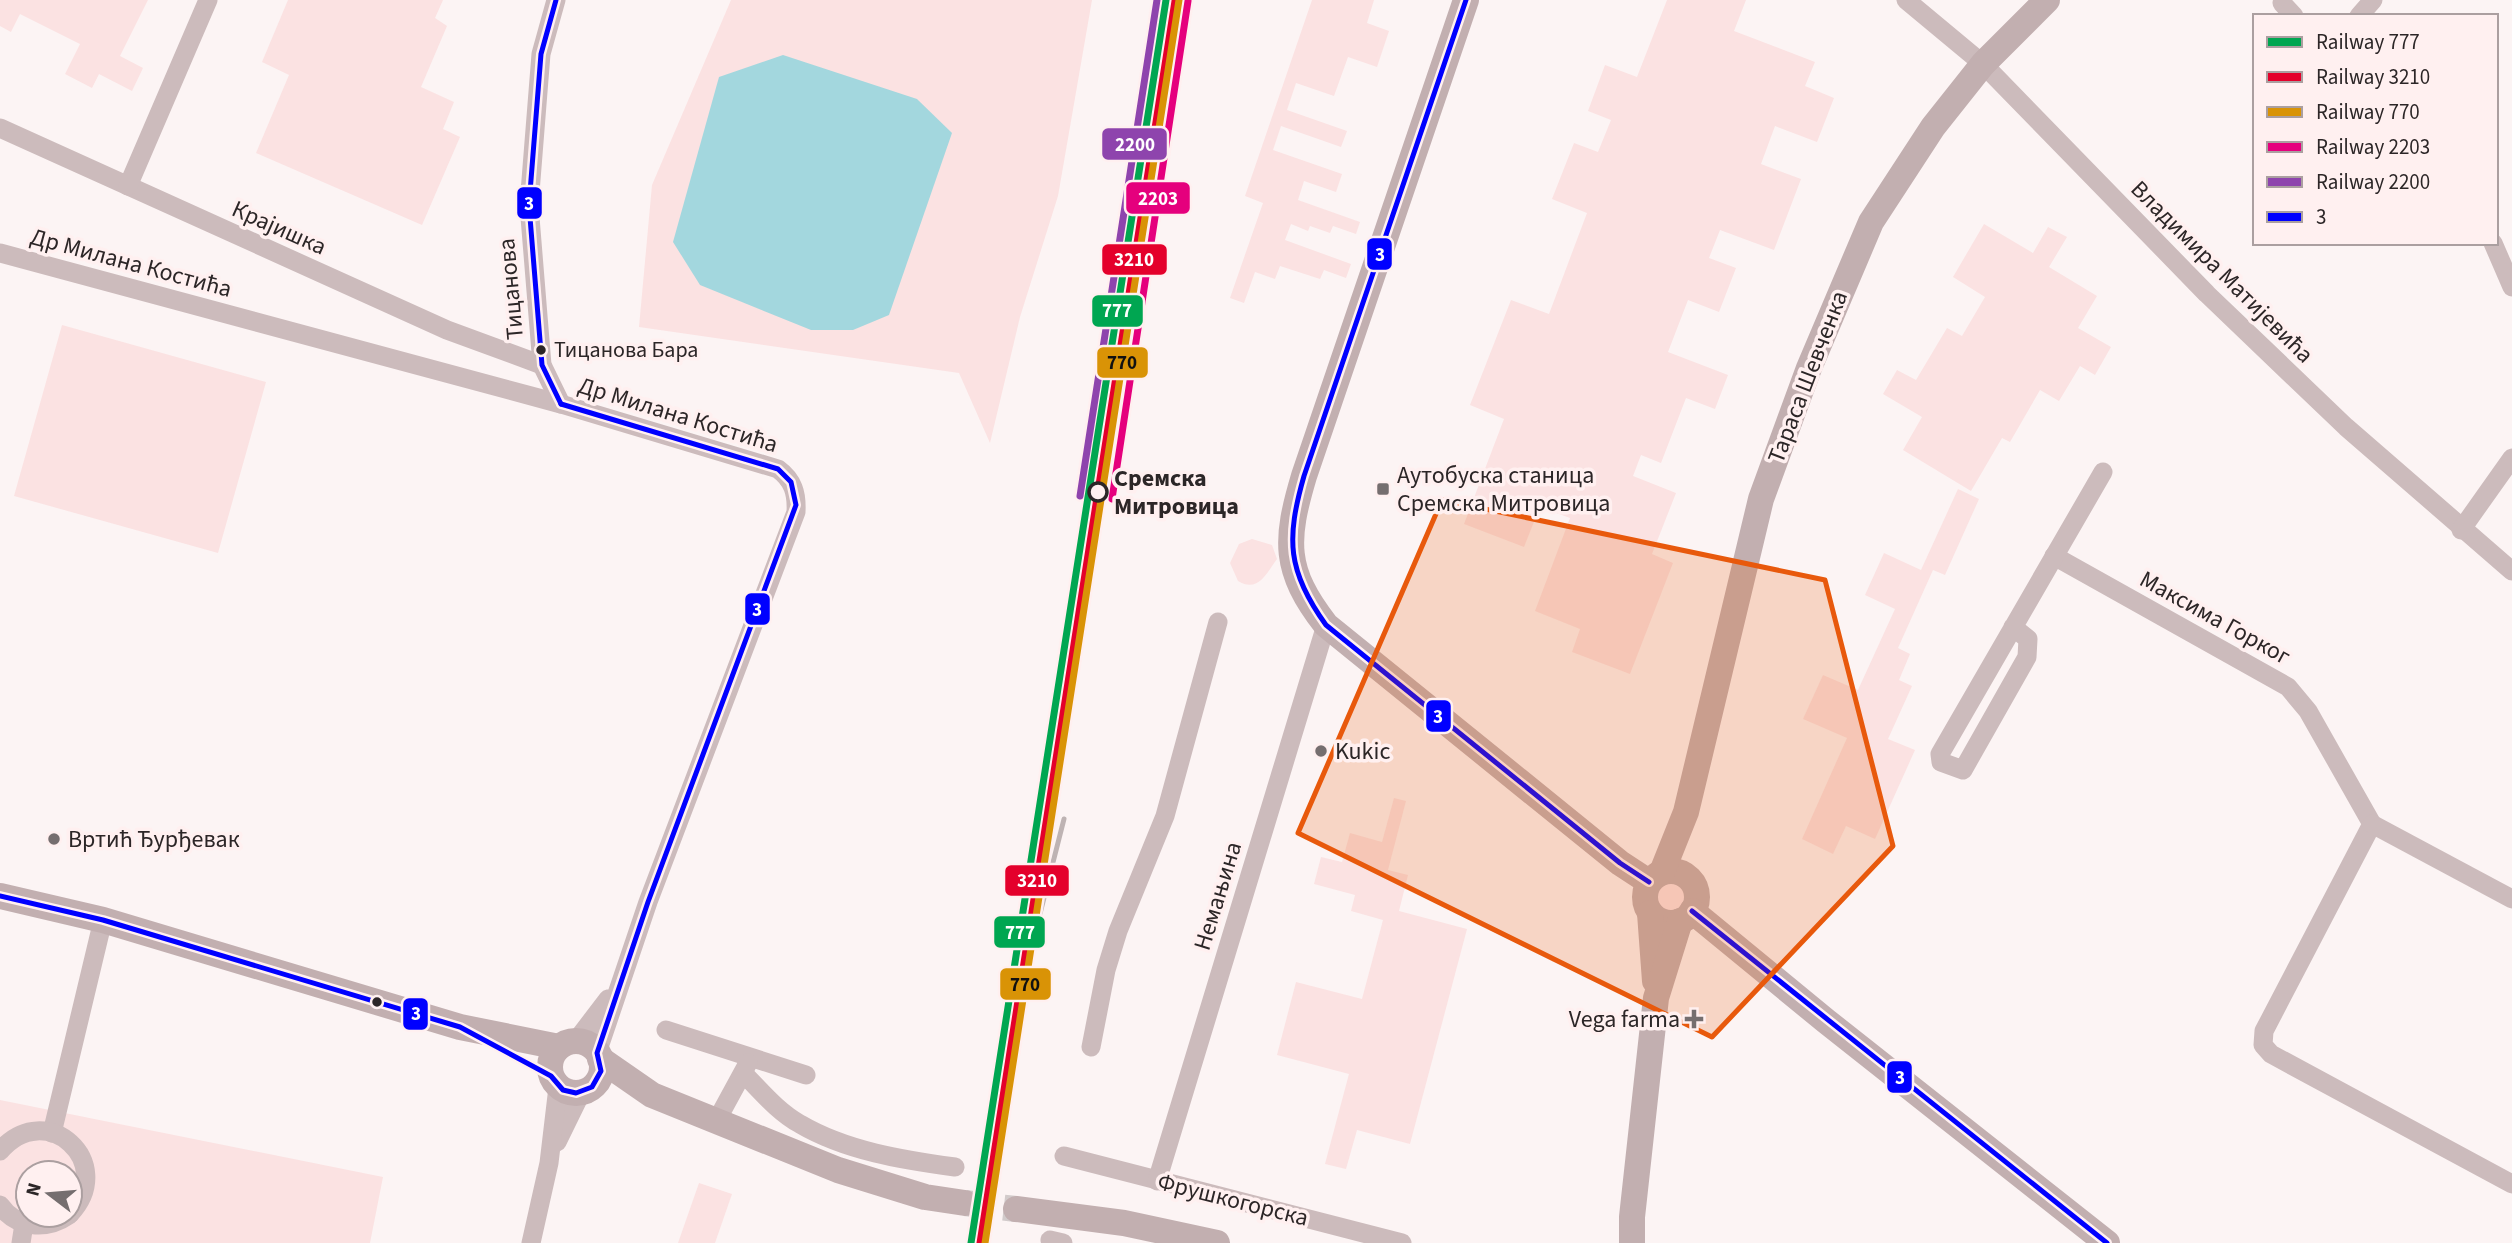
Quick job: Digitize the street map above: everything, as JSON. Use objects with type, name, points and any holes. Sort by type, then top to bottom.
[{"type":"street","points":[[128,186],[208,0]]},
{"type":"street","name":"Тицанова","points":[[556,0],[541,54],[529,205],[542,365],[561,404]]},
{"type":"street","points":[[1466,0],[1311,450],[1289,539],[1297,582],[1326,625],[1620,863],[1655,877],[1678,872],[1691,880],[1696,895],[1656,998]]},
{"type":"street","name":"Владимира Матијевића","points":[[1906,0],[1983,64],[2207,294],[2346,427],[2512,571]]},
{"type":"street","name":"Тараса Шевченка","points":[[1655,877],[1686,812],[1761,499],[1809,368],[1871,222],[1933,127],[1983,64],[2047,0]]},
{"type":"street","points":[[2361,14],[2373,0]]},
{"type":"street","name":"Крајишка","points":[[0,128],[447,330],[542,365]]},
{"type":"street","points":[[2494,245],[2512,287]]},
{"type":"street","name":"Др Милана Костића","points":[[0,253],[561,404],[778,469],[788,476],[796,498],[796,512],[623,974],[583,1050]]},
{"type":"street","points":[[2462,530],[2512,457]]},
{"type":"street","points":[[2013,627],[2028,639],[2027,657],[1963,770],[1951,768],[1941,762],[1940,754],[2013,627],[2054,556],[2103,472]]},
{"type":"street","name":"Максима Горког","points":[[2054,556],[2288,687],[2308,711],[2372,824]]},
{"type":"street","points":[[1091,1047],[1106,971],[1118,932],[1165,816],[1218,622]]},
{"type":"street","name":"Немањина","points":[[1157,1181],[1326,625]]},
{"type":"street","name":"Тараса Шевченка","points":[[1686,812],[1691,880]]},
{"type":"street","points":[[2512,899],[2372,824],[2264,1031],[2263,1045],[2271,1054],[2512,1184]]},
{"type":"street","points":[[1622,1243],[1632,1230],[1656,998],[1650,913],[1645,898],[1655,877]]},
{"type":"street","points":[[0,896],[103,920],[460,1027],[583,1050],[652,1096]]},
{"type":"street","points":[[1650,913],[1664,921],[1686,916],[1785,989],[2107,1243]]},
{"type":"street","points":[[52,1133],[103,920]]},
{"type":"street","points":[[460,1027],[569,1086],[652,1096],[886,1186],[965,1203]]},
{"type":"street","points":[[666,1030],[747,1066],[806,1075]]},
{"type":"street","points":[[569,1086],[550,1064],[583,1050]]},
{"type":"street","points":[[569,1086],[600,1077],[583,1050]]},
{"type":"street","points":[[717,1120],[747,1066]]},
{"type":"street","points":[[747,1066],[783,1112],[801,1125],[895,1159],[955,1167]]},
{"type":"street","points":[[531,1243],[569,1086]]},
{"type":"street","points":[[0,1152],[17,1136],[28,1132],[52,1133],[74,1145],[81,1159]]},
{"type":"street","name":"Фрушкогорска","points":[[1064,1156],[1402,1243]]},
{"type":"street","points":[[84,1165],[84,1193]]},
{"type":"street","points":[[0,1205],[23,1233]]},
{"type":"street","name":"Фрушкогорска","points":[[1016,1209],[1124,1223],[1217,1243]]},
{"type":"highlighted area","points":[[1442,500],[1825,580],[1893,846],[1712,1037],[1298,833]]},
{"type":"shaded area","points":[[0,0],[148,0],[120,56],[143,68],[132,91],[99,74],[92,88],[65,74],[80,44],[20,14],[11,32],[0,26]]},
{"type":"shaded area","points":[[288,0],[443,0],[435,18],[447,26],[421,87],[454,102],[443,129],[460,137],[422,225],[256,153],[289,75],[262,62]]},
{"type":"shaded area","points":[[731,0],[1092,0],[1058,196],[1020,317],[990,443],[959,373],[639,327],[652,185]]},
{"type":"shaded area","points":[[1312,0],[1374,0],[1367,23],[1389,31],[1377,67],[1348,57],[1334,96],[1296,83],[1287,110],[1347,131],[1341,147],[1281,126],[1273,150],[1342,174],[1336,192],[1304,181],[1298,200],[1360,222],[1356,234],[1333,226],[1330,233],[1310,226],[1308,231],[1291,224],[1285,240],[1351,264],[1346,278],[1324,270],[1320,279],[1280,266],[1275,279],[1255,272],[1244,303],[1230,298],[1263,203],[1245,196]]},
{"type":"shaded area","points":[[1667,0],[1746,0],[1734,31],[1815,62],[1805,86],[1834,98],[1817,142],[1775,126],[1761,164],[1801,179],[1774,250],[1720,230],[1709,258],[1736,268],[1719,312],[1688,300],[1668,352],[1728,375],[1715,409],[1686,398],[1661,463],[1641,455],[1633,476],[1676,493],[1652,554],[1673,563],[1630,674],[1572,652],[1580,629],[1535,611],[1570,518],[1540,507],[1524,547],[1464,524],[1504,419],[1470,405],[1511,300],[1549,314],[1587,213],[1552,199],[1574,143],[1598,152],[1611,120],[1588,111],[1605,65],[1637,77]]},
{"type":"shaded area","points":[[1984,224],[2033,253],[2048,227],[2067,237],[2049,267],[2097,296],[2078,328],[2111,347],[2095,375],[2080,366],[2059,401],[2040,390],[2010,442],[2002,438],[1971,491],[1903,450],[1922,417],[1883,394],[1897,370],[1916,380],[1947,328],[1962,336],[1985,297],[1953,277]]},
{"type":"shaded area","points":[[62,325],[266,382],[218,553],[14,496]]},
{"type":"shaded area","points":[[1958,489],[1979,499],[1945,575],[1933,570],[1898,648],[1910,654],[1899,680],[1912,686],[1888,739],[1915,750],[1875,839],[1846,826],[1833,854],[1802,839],[1847,738],[1803,719],[1823,675],[1858,690],[1895,609],[1865,595],[1884,553],[1921,570]]},
{"type":"shaded area","points":[[1252,539],[1272,545],[1277,559],[1261,580],[1251,585],[1238,581],[1230,563],[1239,544]]},
{"type":"shaded area","points":[[1394,798],[1406,801],[1388,870],[1408,875],[1399,911],[1467,929],[1410,1144],[1357,1130],[1346,1169],[1325,1164],[1349,1074],[1277,1055],[1296,982],[1362,999],[1383,920],[1351,911],[1355,895],[1314,884],[1321,857],[1342,862],[1350,833],[1382,842]]},
{"type":"shaded area","points":[[1671,881],[1682,885],[1686,896],[1682,907],[1671,911],[1660,907],[1656,896],[1660,885]]},
{"type":"shaded area","points":[[0,1100],[383,1177],[370,1243],[0,1243]]},
{"type":"shaded area","points":[[699,1183],[732,1194],[715,1243],[678,1243]]},
{"type":"water","points":[[783,55],[917,99],[952,133],[889,315],[853,330],[811,330],[700,285],[673,242],[719,77]]},
{"type":"tunnel","points":[[965,1203],[1016,1209]]},
{"type":"railway","points":[[1028,961],[1064,819]]},
{"type":"railway","points":[[983,1170],[1021,1003]]},
{"type":"railway","points":[[987,1226],[995,1184]]},
{"type":"rail line","name":"2200","points":[[1080,496],[1157,0]]},
{"type":"rail line","name":"777","points":[[971,1243],[1166,0]]},
{"type":"rail line","name":"770","points":[[985,1243],[1179,0]]},
{"type":"rail line","name":"3210","points":[[980,1243],[1175,1]]},
{"type":"rail line","name":"2203","points":[[1112,499],[1188,1]]},
{"type":"transit line","name":"3","points":[[556,0],[541,54],[529,205],[542,365],[561,404]]},
{"type":"transit line","name":"3","points":[[1466,0],[1304,476],[1294,518],[1297,571],[1313,606],[1326,625],[1620,863],[1649,882]]},
{"type":"transit line","name":"3","points":[[0,896],[103,920],[460,1027],[551,1076],[563,1090],[576,1093],[592,1087],[601,1071],[597,1053],[648,902],[796,505],[791,482],[778,469],[561,404]]},
{"type":"transit line","name":"3","points":[[1692,911],[2107,1243]]},
{"type":"place","name":"Тицанова Бара","points":[[541,350]]},
{"type":"place","name":"Аутобуска станица Сремска Митровица","points":[[1383,489]]},
{"type":"place","name":"Сремска Митровица","points":[[1098,492]]},
{"type":"place","name":"Kukic","points":[[1321,751]]},
{"type":"place","name":"Вртић Ђурђевак","points":[[54,839]]},
{"type":"place","name":"Vega farma","points":[[1694,1019]]}]
